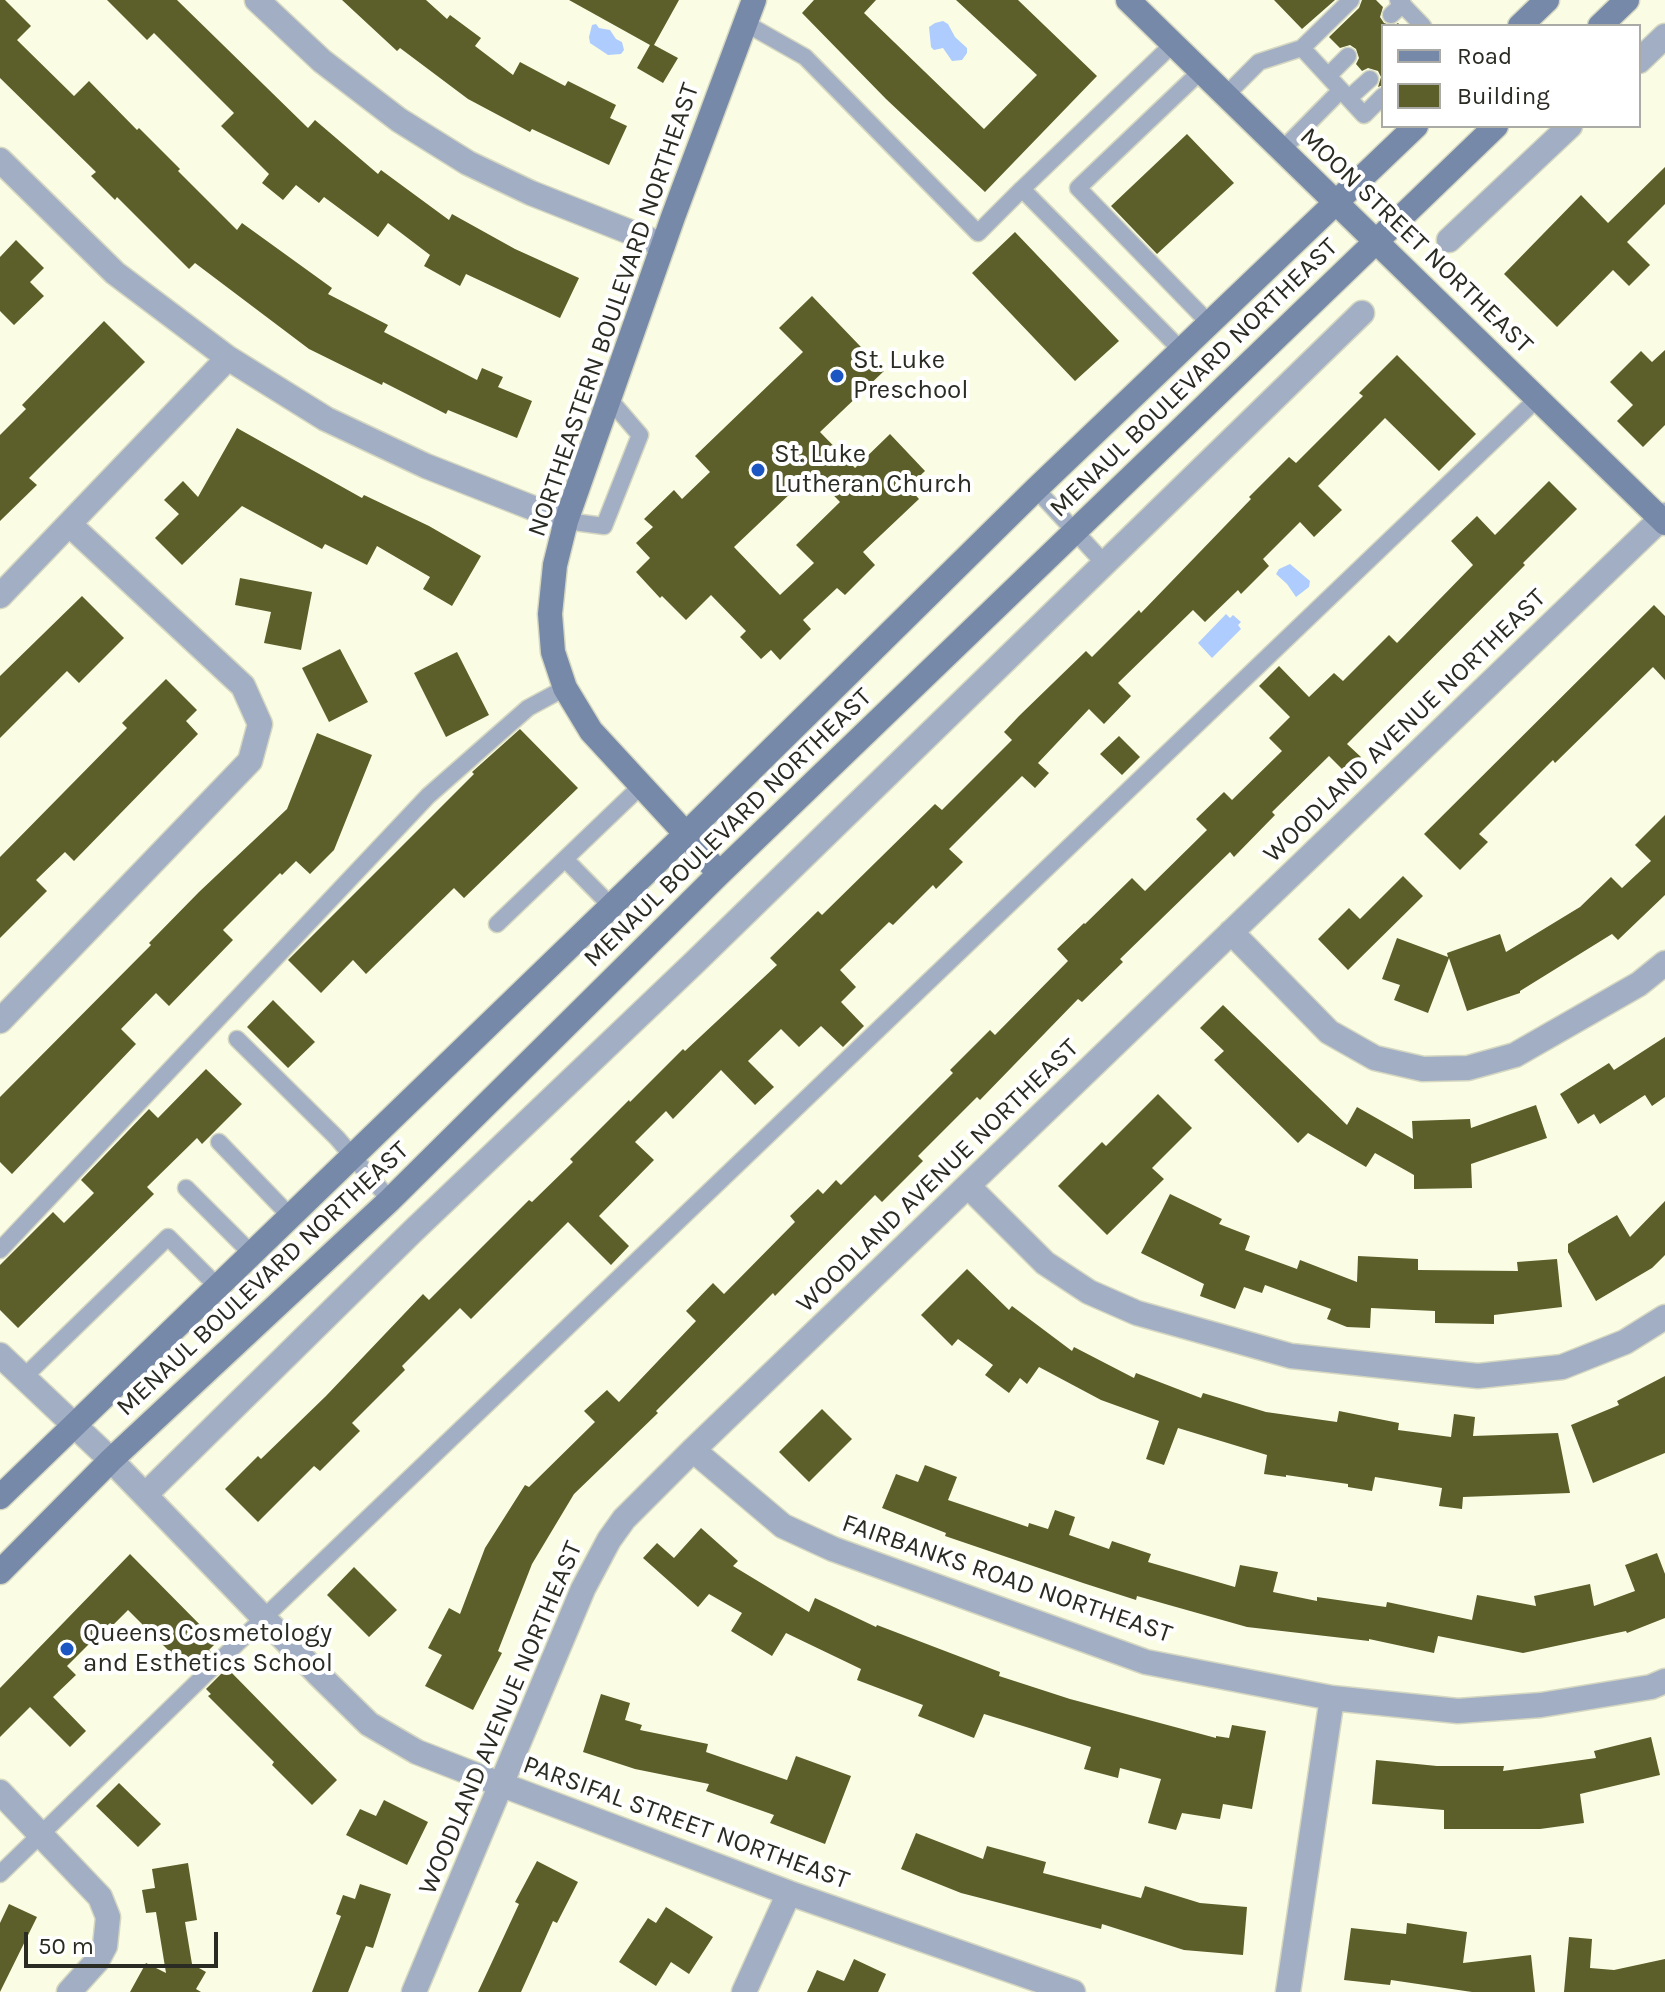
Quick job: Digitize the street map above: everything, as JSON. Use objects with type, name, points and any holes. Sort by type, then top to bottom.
[{"type":"main road","name":"MOON STREET NORTHEAST","points":[[1128,0],[1664,519]]},
{"type":"main road","points":[[1522,24],[1547,0]]},
{"type":"main road","points":[[1602,24],[1627,0]]},
{"type":"main road","name":"NORTHEASTERN BOULEVARD NORTHEAST","points":[[719,874],[591,731],[565,688],[553,652],[550,614],[555,565],[566,521],[663,245],[750,11]]},
{"type":"main road","name":"MENAUL BOULEVARD NORTHEAST","points":[[0,1497],[686,834],[1036,489],[1414,128]]},
{"type":"main road","name":"MENAUL BOULEVARD NORTHEAST","points":[[0,1572],[111,1460],[390,1200],[719,874],[1494,128]]},
{"type":"street","points":[[257,0],[322,61],[399,120],[468,163],[531,193],[663,245]]},
{"type":"street","points":[[1641,59],[1665,36]]},
{"type":"street","points":[[1449,240],[1568,128]]},
{"type":"street","points":[[2,166],[115,273],[228,358],[326,419],[426,466],[566,521]]},
{"type":"street","points":[[145,1495],[413,1231],[705,953],[1362,313]]},
{"type":"street","points":[[0,596],[228,358]]},
{"type":"street","name":"WOODLAND AVENUE NORTHEAST","points":[[414,1992],[583,1589],[603,1549],[624,1519],[1231,932],[1664,519]]},
{"type":"street","points":[[0,1021],[250,761],[260,724],[243,686],[69,524]]},
{"type":"street","points":[[1231,932],[1329,1032],[1375,1058],[1423,1069],[1468,1068],[1515,1055],[1639,984],[1665,963]]},
{"type":"street","points":[[968,1186],[1045,1263],[1089,1292],[1137,1313],[1291,1356],[1478,1376],[1562,1367],[1625,1342],[1665,1317]]},
{"type":"street","name":"PARSIFAL STREET NORTHEAST","points":[[8,1367],[111,1460],[369,1724],[417,1752],[500,1785],[789,1893],[1073,1992]]},
{"type":"street","name":"FAIRBANKS ROAD NORTHEAST","points":[[693,1450],[783,1526],[833,1549],[1146,1662],[1332,1698],[1458,1711],[1541,1705],[1651,1687],[1665,1681]]},
{"type":"street","points":[[1288,1992],[1332,1698]]},
{"type":"street","points":[[0,1792],[100,1897],[108,1917],[105,1946],[97,1961],[69,1992]]},
{"type":"street","points":[[744,1992],[789,1893]]},
{"type":"lane","points":[[1226,95],[1259,62],[1302,48],[1351,0]]},
{"type":"lane","points":[[1397,7],[1420,24]]},
{"type":"lane","points":[[750,11],[805,57],[978,233],[1173,44]]},
{"type":"lane","points":[[1302,48],[1364,115],[1381,98]]},
{"type":"lane","points":[[1328,76],[1348,56]]},
{"type":"lane","points":[[1201,71],[1078,188],[1209,323]]},
{"type":"lane","points":[[1282,150],[1345,94],[1370,79]]},
{"type":"lane","points":[[1022,189],[1182,351]]},
{"type":"lane","points":[[0,1874],[263,1618],[1538,398]]},
{"type":"lane","points":[[566,521],[604,526],[640,435],[610,400]]},
{"type":"lane","points":[[1036,489],[1104,563]]},
{"type":"lane","points":[[0,1250],[428,796],[528,708],[565,688]]},
{"type":"lane","points":[[497,924],[641,786]]},
{"type":"lane","points":[[565,859],[611,906]]},
{"type":"lane","points":[[237,1039],[354,1156],[390,1200]]},
{"type":"lane","points":[[219,1142],[291,1217]]},
{"type":"lane","points":[[186,1188],[252,1254]]},
{"type":"lane","points":[[8,1367],[168,1237],[218,1287]]},
{"type":"water","points":[[943,21],[967,48],[962,60],[952,61],[943,48],[934,50],[931,47],[929,27]]},
{"type":"water","points":[[596,24],[599,28],[610,30],[622,42],[624,50],[621,54],[608,55],[590,43],[592,25]]},
{"type":"water","points":[[1290,564],[1310,581],[1309,587],[1296,597],[1276,574]]},
{"type":"water","points":[[1226,614],[1230,618],[1233,615],[1241,622],[1238,625],[1241,629],[1212,658],[1198,643]]},
{"type":"building","points":[[0,0],[5,0],[31,26],[17,40],[74,96],[89,81],[180,169],[178,171],[237,230],[242,223],[332,288],[328,294],[388,325],[384,332],[477,380],[482,368],[503,377],[498,387],[532,401],[517,438],[448,410],[446,414],[309,349],[195,263],[189,269],[117,197],[115,200],[91,176],[96,172],[0,78]]},
{"type":"building","points":[[107,0],[177,0],[308,128],[315,120],[378,174],[381,170],[449,220],[452,214],[515,249],[579,278],[560,318],[466,274],[460,286],[424,266],[430,255],[388,223],[378,237],[324,197],[319,203],[296,185],[283,200],[262,183],[269,174],[221,126],[234,113],[154,33],[147,40]]},
{"type":"building","points":[[342,0],[426,0],[447,19],[450,15],[481,38],[475,46],[513,75],[520,62],[565,86],[568,81],[616,105],[610,118],[627,126],[609,165],[532,129],[530,132],[468,99],[400,48],[397,51]]},
{"type":"building","points":[[569,0],[679,0],[654,45],[678,58],[663,83],[637,68],[650,45]]},
{"type":"building","points":[[814,0],[876,0],[864,13],[984,129],[1037,75],[956,0],[1018,0],[1097,76],[985,192],[886,99],[802,13]]},
{"type":"building","points":[[1274,0],[1335,0],[1302,29]]},
{"type":"building","points":[[1362,0],[1376,0],[1383,7],[1380,17],[1387,24],[1381,24],[1381,77],[1378,71],[1368,68],[1362,71],[1356,64],[1359,58],[1356,49],[1350,45],[1340,48],[1329,37],[1359,8]]},
{"type":"building","points":[[1187,134],[1234,183],[1157,254],[1111,206]]},
{"type":"building","points":[[1665,167],[1665,204],[1627,242],[1650,265],[1629,286],[1613,270],[1557,327],[1504,274],[1581,195],[1608,223]]},
{"type":"building","points":[[1015,232],[1119,341],[1075,381],[972,273]]},
{"type":"building","points":[[16,240],[44,268],[30,282],[44,296],[14,325],[0,311],[0,257]]},
{"type":"building","name":"St. Luke Lutheran Church","points":[[812,296],[884,371],[820,432],[855,468],[890,434],[925,471],[908,487],[919,499],[863,552],[875,565],[845,595],[837,588],[803,620],[811,629],[780,660],[771,650],[761,659],[740,637],[746,631],[711,595],[686,620],[636,572],[650,558],[636,543],[653,527],[644,519],[674,490],[682,499],[710,472],[695,456],[803,352],[779,328]],"holes":[[[812,473],[840,502],[796,545],[814,563],[780,595],[734,547]]]},
{"type":"building","points":[[104,321],[145,362],[29,478],[37,485],[0,521],[0,435],[26,409],[22,405]]},
{"type":"building","points":[[1665,350],[1665,425],[1643,447],[1617,421],[1633,405],[1610,382],[1641,351],[1652,362]]},
{"type":"building","points":[[1397,355],[1476,434],[1439,471],[1385,418],[1318,486],[1342,510],[1314,537],[1300,522],[1263,559],[1269,566],[1241,594],[1238,590],[1205,622],[1193,610],[1118,683],[1131,696],[1104,724],[1089,709],[1038,763],[1049,773],[1035,788],[1022,776],[949,849],[963,862],[936,889],[933,885],[893,925],[889,922],[840,970],[856,987],[841,1002],[864,1026],[843,1047],[821,1026],[799,1047],[781,1029],[748,1061],[774,1087],[755,1105],[721,1070],[673,1119],[666,1111],[635,1142],[654,1160],[599,1216],[629,1246],[611,1265],[568,1222],[471,1319],[460,1308],[402,1366],[405,1370],[352,1423],[360,1431],[320,1471],[314,1466],[258,1522],[225,1489],[326,1396],[423,1294],[429,1300],[529,1200],[532,1202],[573,1162],[570,1159],[629,1100],[777,965],[770,958],[818,911],[822,915],[935,804],[942,810],[1012,740],[1004,732],[1019,716],[1086,651],[1092,657],[1139,610],[1141,613],[1251,499],[1249,497],[1289,457],[1296,463],[1363,396],[1359,393]]},
{"type":"building","points":[[237,428],[362,498],[364,495],[429,526],[481,556],[452,606],[423,589],[430,577],[377,546],[367,565],[325,544],[322,549],[242,506],[182,565],[155,538],[179,514],[164,500],[183,481],[198,497]]},
{"type":"building","points":[[1549,481],[1577,509],[1347,744],[1361,757],[1346,773],[1329,756],[1272,812],[1275,815],[1234,857],[1230,852],[1120,959],[1123,962],[1082,1002],[1078,999],[980,1100],[977,1097],[918,1156],[923,1161],[882,1202],[875,1195],[574,1494],[532,1564],[498,1651],[502,1653],[473,1710],[425,1686],[442,1655],[428,1648],[449,1608],[460,1614],[485,1548],[525,1485],[529,1487],[595,1422],[584,1411],[607,1390],[619,1402],[696,1321],[686,1311],[713,1283],[724,1294],[795,1222],[790,1216],[818,1189],[823,1194],[836,1180],[841,1185],[953,1073],[950,1070],[990,1030],[995,1035],[1068,961],[1057,949],[1132,878],[1145,891],[1207,830],[1196,819],[1224,792],[1232,800],[1282,751],[1269,738],[1290,717],[1259,686],[1279,666],[1309,697],[1334,673],[1343,681],[1389,635],[1397,643],[1473,565],[1451,541],[1477,516],[1495,535]]},
{"type":"building","points":[[240,578],[312,592],[301,650],[264,643],[271,612],[235,605]]},
{"type":"building","points":[[82,596],[124,638],[79,683],[67,671],[0,738],[0,676]]},
{"type":"building","points":[[1654,605],[1665,616],[1665,680],[1653,667],[1479,834],[1488,842],[1460,870],[1424,834]]},
{"type":"building","points":[[340,649],[368,702],[329,722],[302,668]]},
{"type":"building","points":[[457,652],[489,715],[446,737],[414,673]]},
{"type":"building","points":[[166,679],[197,710],[186,721],[198,734],[74,861],[65,852],[36,880],[47,891],[0,938],[0,857],[127,728],[122,723]]},
{"type":"building","points":[[520,729],[578,788],[464,898],[454,888],[366,974],[353,960],[321,993],[288,960],[474,774],[472,772]]},
{"type":"building","points":[[317,733],[372,755],[334,850],[310,874],[296,861],[282,875],[280,873],[223,930],[233,940],[169,1006],[156,993],[121,1029],[136,1044],[12,1174],[0,1162],[0,1097],[151,945],[149,943],[199,892],[287,809]]},
{"type":"building","points":[[1119,736],[1140,757],[1122,775],[1100,754]]},
{"type":"building","points":[[1665,815],[1665,895],[1618,940],[1612,934],[1520,993],[1467,1011],[1449,958],[1428,1013],[1394,1000],[1400,985],[1382,979],[1397,938],[1448,957],[1447,953],[1500,934],[1506,952],[1580,907],[1611,877],[1622,888],[1651,861],[1635,845]]},
{"type":"building","points":[[1403,876],[1423,896],[1348,970],[1318,939],[1349,908],[1360,919]]},
{"type":"building","points":[[273,1000],[315,1042],[288,1068],[247,1027]]},
{"type":"building","points":[[1223,1005],[1347,1125],[1357,1107],[1413,1139],[1412,1121],[1470,1119],[1471,1128],[1536,1105],[1547,1138],[1471,1164],[1472,1188],[1414,1189],[1414,1175],[1375,1153],[1366,1167],[1308,1133],[1298,1143],[1214,1060],[1224,1051],[1200,1028]]},
{"type":"building","points":[[1665,1037],[1665,1097],[1652,1106],[1645,1095],[1600,1124],[1594,1114],[1578,1124],[1560,1094],[1609,1063],[1614,1070]]},
{"type":"building","points":[[206,1069],[242,1104],[202,1144],[197,1138],[147,1187],[154,1194],[18,1328],[0,1310],[0,1265],[53,1212],[64,1223],[94,1193],[81,1180],[149,1109],[158,1118]]},
{"type":"building","points":[[1158,1094],[1192,1128],[1152,1168],[1164,1179],[1107,1235],[1058,1186],[1102,1142],[1106,1146]]},
{"type":"building","points":[[1170,1194],[1222,1219],[1219,1224],[1250,1236],[1245,1250],[1297,1269],[1300,1260],[1357,1282],[1358,1256],[1418,1259],[1418,1270],[1518,1271],[1517,1262],[1557,1259],[1562,1307],[1494,1315],[1494,1324],[1435,1323],[1435,1311],[1371,1308],[1370,1328],[1347,1327],[1327,1319],[1331,1309],[1265,1285],[1262,1293],[1244,1287],[1235,1309],[1200,1296],[1204,1284],[1141,1253]]},
{"type":"building","points":[[1665,1201],[1665,1255],[1652,1268],[1596,1301],[1568,1252],[1568,1244],[1617,1215],[1630,1237]]},
{"type":"building","points":[[967,1269],[1009,1310],[1012,1306],[1072,1351],[1074,1347],[1134,1378],[1136,1373],[1201,1398],[1203,1393],[1266,1412],[1337,1422],[1339,1411],[1399,1423],[1398,1430],[1451,1437],[1454,1414],[1475,1417],[1473,1436],[1558,1433],[1570,1493],[1463,1497],[1462,1509],[1439,1506],[1442,1488],[1375,1477],[1372,1491],[1348,1487],[1348,1484],[1264,1474],[1267,1455],[1178,1428],[1164,1465],[1146,1459],[1159,1421],[1101,1400],[1039,1367],[1027,1384],[1020,1378],[1009,1393],[985,1375],[993,1365],[958,1339],[952,1346],[921,1315]]},
{"type":"building","points":[[1665,1376],[1665,1453],[1593,1483],[1571,1425],[1619,1405],[1617,1401]]},
{"type":"building","points":[[822,1409],[852,1439],[809,1482],[779,1452]]},
{"type":"building","points":[[925,1465],[957,1477],[948,1500],[1028,1527],[1029,1523],[1048,1529],[1055,1510],[1075,1517],[1069,1535],[1109,1549],[1112,1541],[1151,1554],[1148,1562],[1235,1587],[1240,1565],[1278,1572],[1273,1592],[1317,1601],[1317,1597],[1386,1607],[1387,1602],[1472,1620],[1477,1595],[1536,1606],[1534,1596],[1590,1584],[1594,1606],[1635,1591],[1625,1565],[1657,1553],[1665,1574],[1665,1618],[1627,1633],[1523,1653],[1438,1636],[1434,1653],[1369,1639],[1247,1627],[1137,1596],[1136,1600],[1083,1583],[945,1536],[946,1533],[882,1508],[896,1474],[918,1482]]},
{"type":"building","points":[[701,1528],[738,1561],[733,1566],[809,1612],[815,1598],[876,1627],[1000,1672],[999,1676],[1070,1699],[1216,1738],[1229,1738],[1232,1725],[1266,1731],[1252,1809],[1223,1804],[1220,1819],[1182,1813],[1176,1830],[1148,1823],[1161,1779],[1120,1768],[1118,1778],[1084,1769],[1091,1747],[984,1714],[974,1738],[918,1716],[923,1705],[857,1680],[861,1669],[786,1633],[772,1656],[731,1631],[742,1613],[709,1594],[698,1607],[643,1558],[657,1543],[674,1558]]},
{"type":"building","points":[[130,1554],[217,1642],[209,1650],[212,1653],[191,1673],[128,1610],[113,1625],[110,1623],[67,1666],[76,1675],[53,1697],[86,1731],[70,1747],[30,1707],[0,1737],[0,1688]]},
{"type":"building","points":[[354,1567],[397,1610],[369,1637],[327,1595]]},
{"type":"building","points":[[227,1668],[337,1780],[312,1805],[208,1696],[211,1694],[206,1689]]},
{"type":"building","points":[[601,1694],[630,1703],[625,1720],[642,1725],[640,1730],[708,1744],[706,1752],[787,1780],[796,1756],[851,1776],[825,1844],[770,1823],[774,1815],[706,1791],[709,1784],[635,1769],[583,1752]]},
{"type":"building","points":[[1651,1737],[1660,1775],[1580,1794],[1584,1823],[1540,1829],[1444,1829],[1444,1810],[1372,1804],[1376,1760],[1437,1766],[1504,1766],[1503,1771],[1596,1758],[1594,1751]]},
{"type":"building","points":[[119,1783],[161,1824],[138,1847],[96,1806]]},
{"type":"building","points":[[384,1800],[428,1822],[407,1865],[346,1835],[360,1809],[376,1816]]},
{"type":"building","points":[[916,1833],[983,1859],[987,1846],[1046,1862],[1043,1873],[1141,1898],[1145,1886],[1200,1903],[1247,1907],[1243,1955],[1184,1950],[1102,1924],[1101,1929],[961,1893],[901,1869]]},
{"type":"building","points":[[537,1861],[578,1882],[557,1923],[553,1921],[521,1992],[478,1992],[519,1904],[515,1902]]},
{"type":"building","points":[[188,1863],[197,1920],[185,1922],[192,1964],[206,1972],[196,1989],[201,1992],[130,1992],[146,1963],[166,1973],[156,1912],[146,1913],[142,1890],[155,1888],[152,1869]]},
{"type":"building","points":[[360,1884],[391,1894],[373,1948],[366,1946],[348,1992],[312,1992],[341,1916],[336,1914],[343,1895],[355,1899]]},
{"type":"building","points":[[9,1904],[37,1917],[0,1992],[0,1923]]},
{"type":"building","points":[[666,1907],[713,1937],[689,1974],[671,1962],[656,1986],[619,1962],[648,1918],[656,1923]]},
{"type":"building","points":[[1407,1923],[1467,1932],[1463,1963],[1531,1955],[1535,1992],[1472,1992],[1391,1980],[1390,1985],[1344,1980],[1351,1928],[1406,1934]]},
{"type":"building","points":[[1569,1937],[1592,1939],[1590,1968],[1614,1970],[1665,1959],[1665,1992],[1564,1992]]},
{"type":"building","points":[[854,1959],[886,1974],[878,1992],[807,1992],[817,1970],[844,1981]]},
{"type":"place","name":"St. Luke Preschool","points":[[837,376]]},
{"type":"place","name":"St. Luke Lutheran Church","points":[[758,470]]},
{"type":"place","name":"Queens Cosmetology and Esthetics School","points":[[67,1649]]}]
